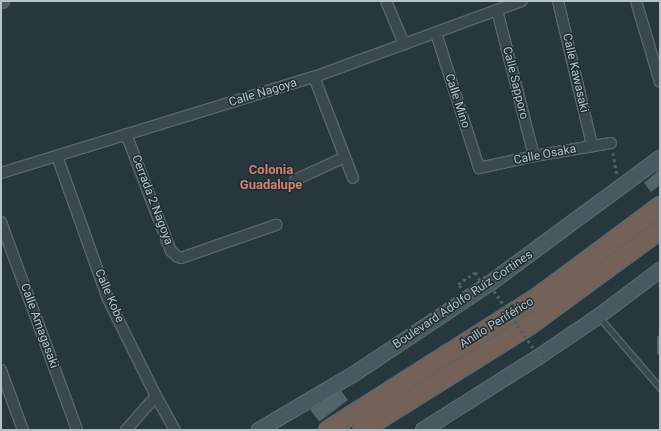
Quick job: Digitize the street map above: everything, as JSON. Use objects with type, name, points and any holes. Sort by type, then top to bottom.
[{"type":"highway","name":"Anillo Periférico","points":[[328,430],[539,296],[660,206]]},
{"type":"highway","name":"Anillo Periférico","points":[[362,430],[530,325],[660,230]]},
{"type":"main road","name":"Boulevard Adolfo Ruiz Cortines","points":[[258,430],[357,372],[489,284],[620,189],[660,158]]},
{"type":"main road","points":[[423,430],[537,358],[599,316],[660,270]]},
{"type":"street","points":[[386,1],[404,44]]},
{"type":"street","name":"Calle Nagoya","points":[[1,173],[314,77],[522,1]]},
{"type":"street","name":"Calle Kawasaki","points":[[558,1],[592,145]]},
{"type":"street","points":[[636,1],[660,82]]},
{"type":"street","name":"Calle Sapporo","points":[[497,10],[534,156]]},
{"type":"street","name":"Calle Mino","points":[[436,33],[479,168]]},
{"type":"street","points":[[314,77],[353,178]]},
{"type":"street","name":"Cerrada 2 Nagoya","points":[[126,134],[171,251],[178,257],[276,225]]},
{"type":"street","name":"Calle Osaka","points":[[479,168],[592,145],[611,143]]},
{"type":"street","name":"Calle Kobe","points":[[57,156],[108,299],[156,396],[175,430]]},
{"type":"street","points":[[295,180],[345,157]]},
{"type":"street","name":"Calle Amagasaki","points":[[1,222],[77,430]]},
{"type":"street","points":[[1,370],[22,430]]},
{"type":"street","points":[[126,430],[156,396]]},
{"type":"lane","points":[[599,316],[660,388]]},
{"type":"path","points":[[611,143],[620,189]]},
{"type":"path","points":[[478,280],[484,276],[544,365]]},
{"type":"building","points":[[660,169],[660,185],[651,192],[644,183]]},
{"type":"building","points":[[660,334],[660,357],[657,353],[657,337]]},
{"type":"building","points":[[339,388],[348,400],[319,422],[310,410]]},
{"type":"district","name":"Colonia Guadalupe","points":[[271,178]]}]
